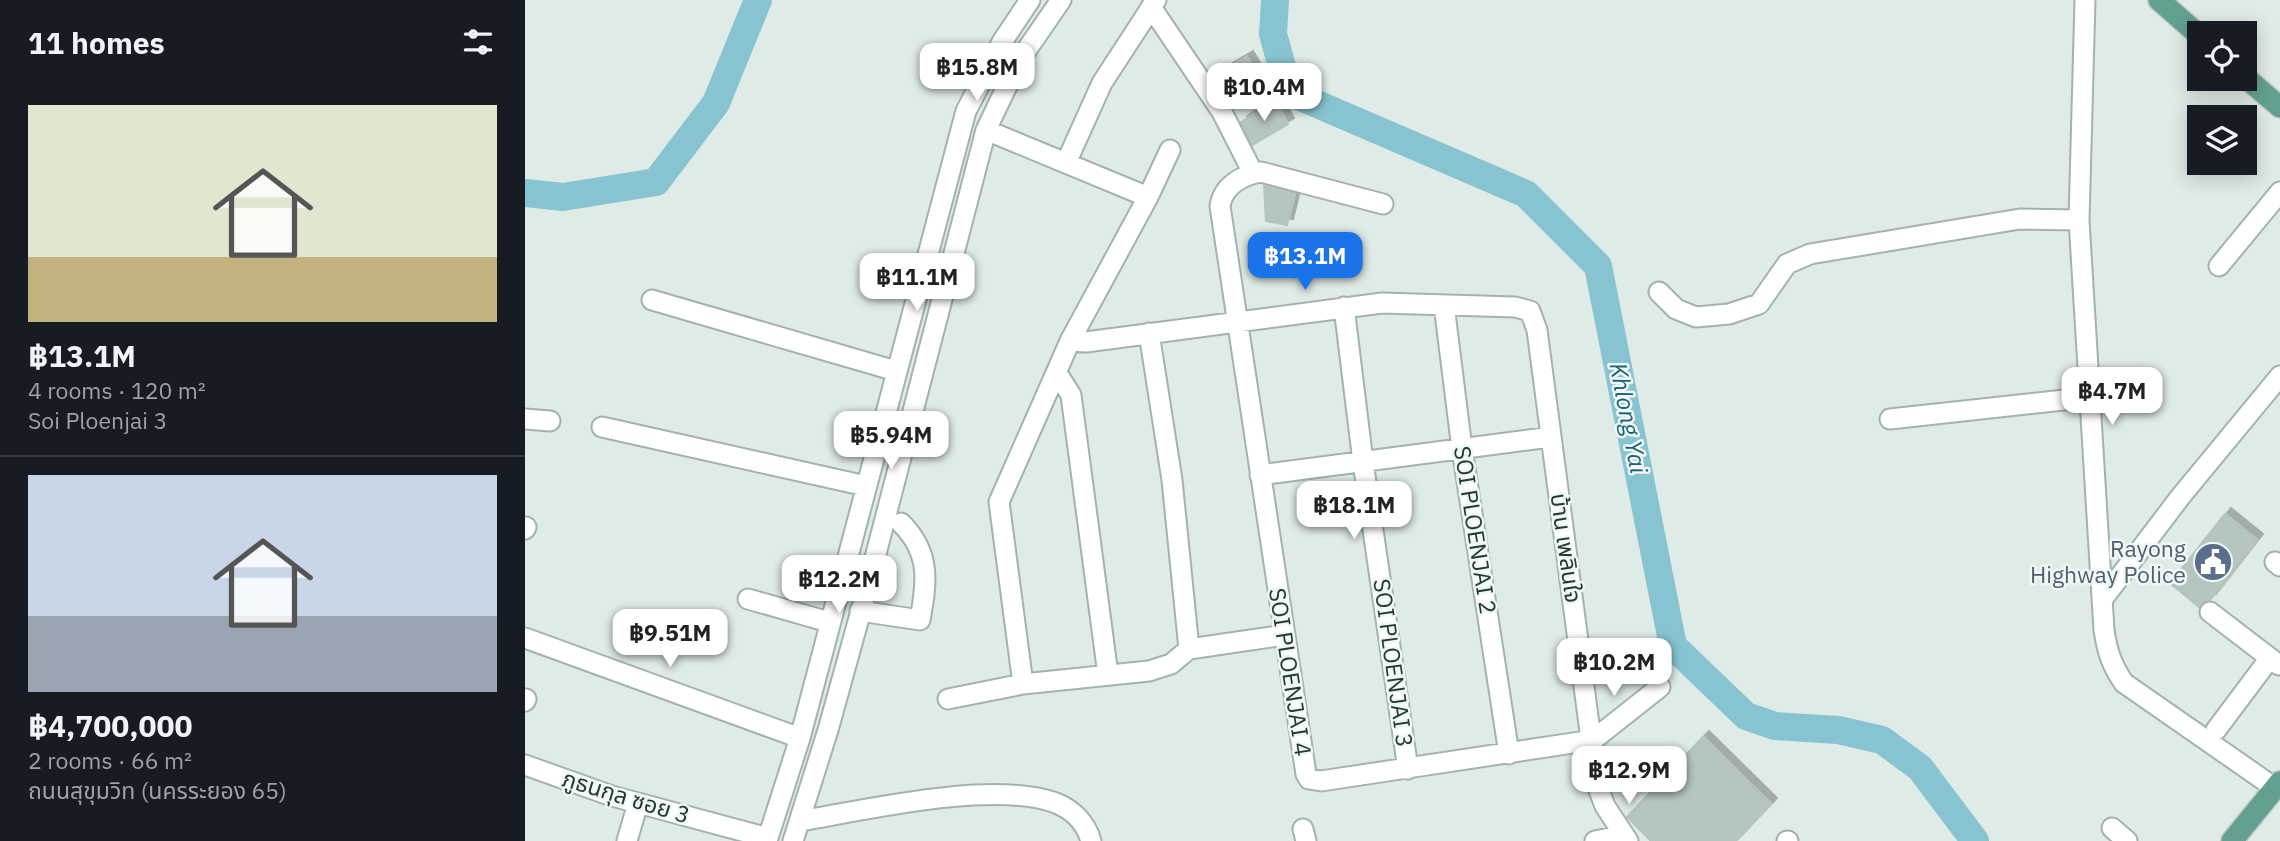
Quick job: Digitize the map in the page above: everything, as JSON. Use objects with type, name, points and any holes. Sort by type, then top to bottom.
[{"type":"main road","points":[[2159,0],[2187,25]]},
{"type":"main road","points":[[2257,87],[2280,107]]},
{"type":"main road","points":[[2232,841],[2278,785]]},
{"type":"street","points":[[768,839],[800,738],[966,111],[1002,42],[1030,0]]},
{"type":"street","points":[[797,834],[860,611],[986,130],[1019,61],[1061,0]]},
{"type":"street","points":[[2085,0],[2079,220],[2107,650],[2124,683],[2278,785]]},
{"type":"street","points":[[1066,163],[1102,83],[1154,4],[1222,112],[1253,173],[1270,173],[1383,204]]},
{"type":"street","points":[[986,130],[1148,197]]},
{"type":"street","points":[[1023,684],[999,502],[1070,341],[1148,197],[1170,149]]},
{"type":"street","name":"SOI PLOENJAI 4","points":[[1253,173],[1231,185],[1225,191],[1220,206],[1304,767],[1309,779],[1321,781],[1408,769]]},
{"type":"street","points":[[2219,266],[2280,192]]},
{"type":"street","points":[[1659,292],[1677,309],[1696,317],[1729,314],[1759,304],[1787,264],[1810,254],[2020,219],[2079,220]]},
{"type":"street","points":[[652,300],[896,371]]},
{"type":"street","points":[[1070,341],[1086,342],[1382,303],[1444,305]]},
{"type":"street","name":"บ้าน เพลินใจ","points":[[1444,305],[1515,307],[1530,311],[1537,330],[1597,785],[1605,806],[1626,838]]},
{"type":"street","name":"SOI PLOENJAI 2","points":[[1444,305],[1462,449],[1509,754]]},
{"type":"street","name":"SOI PLOENJAI 3","points":[[1344,307],[1363,462],[1408,769]]},
{"type":"street","points":[[1149,332],[1171,480],[1189,649]]},
{"type":"street","points":[[1057,373],[1071,394],[1108,675]]},
{"type":"street","points":[[2102,600],[2181,496],[2280,376]]},
{"type":"street","points":[[891,393],[916,400]]},
{"type":"street","points":[[1890,419],[2091,397]]},
{"type":"street","points":[[525,419],[550,421]]},
{"type":"street","points":[[602,427],[866,486]]},
{"type":"street","points":[[1260,475],[1551,437]]},
{"type":"street","points":[[860,611],[920,620],[926,588],[922,554],[919,544],[901,523]]},
{"type":"street","points":[[748,598],[829,622]]},
{"type":"street","points":[[2210,612],[2275,662],[2216,730]]},
{"type":"street","points":[[948,699],[1023,684],[1162,668],[1189,649],[1285,635]]},
{"type":"street","points":[[525,638],[800,738]]},
{"type":"street","points":[[1408,769],[1593,740],[1660,687]]},
{"type":"street","name":"ภูธนกุล ซอย 3","points":[[525,765],[638,803],[768,839]]},
{"type":"street","points":[[797,834],[918,801],[1011,795],[1048,801],[1067,809],[1084,824],[1091,841]]},
{"type":"street","points":[[627,841],[638,803]]},
{"type":"street","points":[[2112,828],[2127,841]]},
{"type":"street","points":[[1595,841],[1626,838]]},
{"type":"building","points":[[1247,57],[1258,75],[1225,94],[1213,77]]},
{"type":"building","points":[[1275,100],[1288,124],[1252,145],[1241,122]]},
{"type":"building","points":[[1264,185],[1295,193],[1287,225],[1266,221]]},
{"type":"building","name":"Rayong Highway Police","points":[[2225,514],[2257,540],[2210,600],[2199,607],[2170,583]]},
{"type":"building","points":[[1703,737],[1771,804],[1736,841],[1651,841],[1627,817]]},
{"type":"waterway","name":"Khlong Yai","points":[[525,193],[563,197],[656,182],[716,103],[758,0]]},
{"type":"waterway","name":"Khlong Yai","points":[[1275,0],[1273,34],[1289,92],[1526,194],[1598,266],[1673,646],[1746,716],[1775,726],[1838,730],[1882,740],[1920,768],[1975,841]]},
{"type":"place","name":"Rayong Highway Police","points":[[2213,562]]}]
